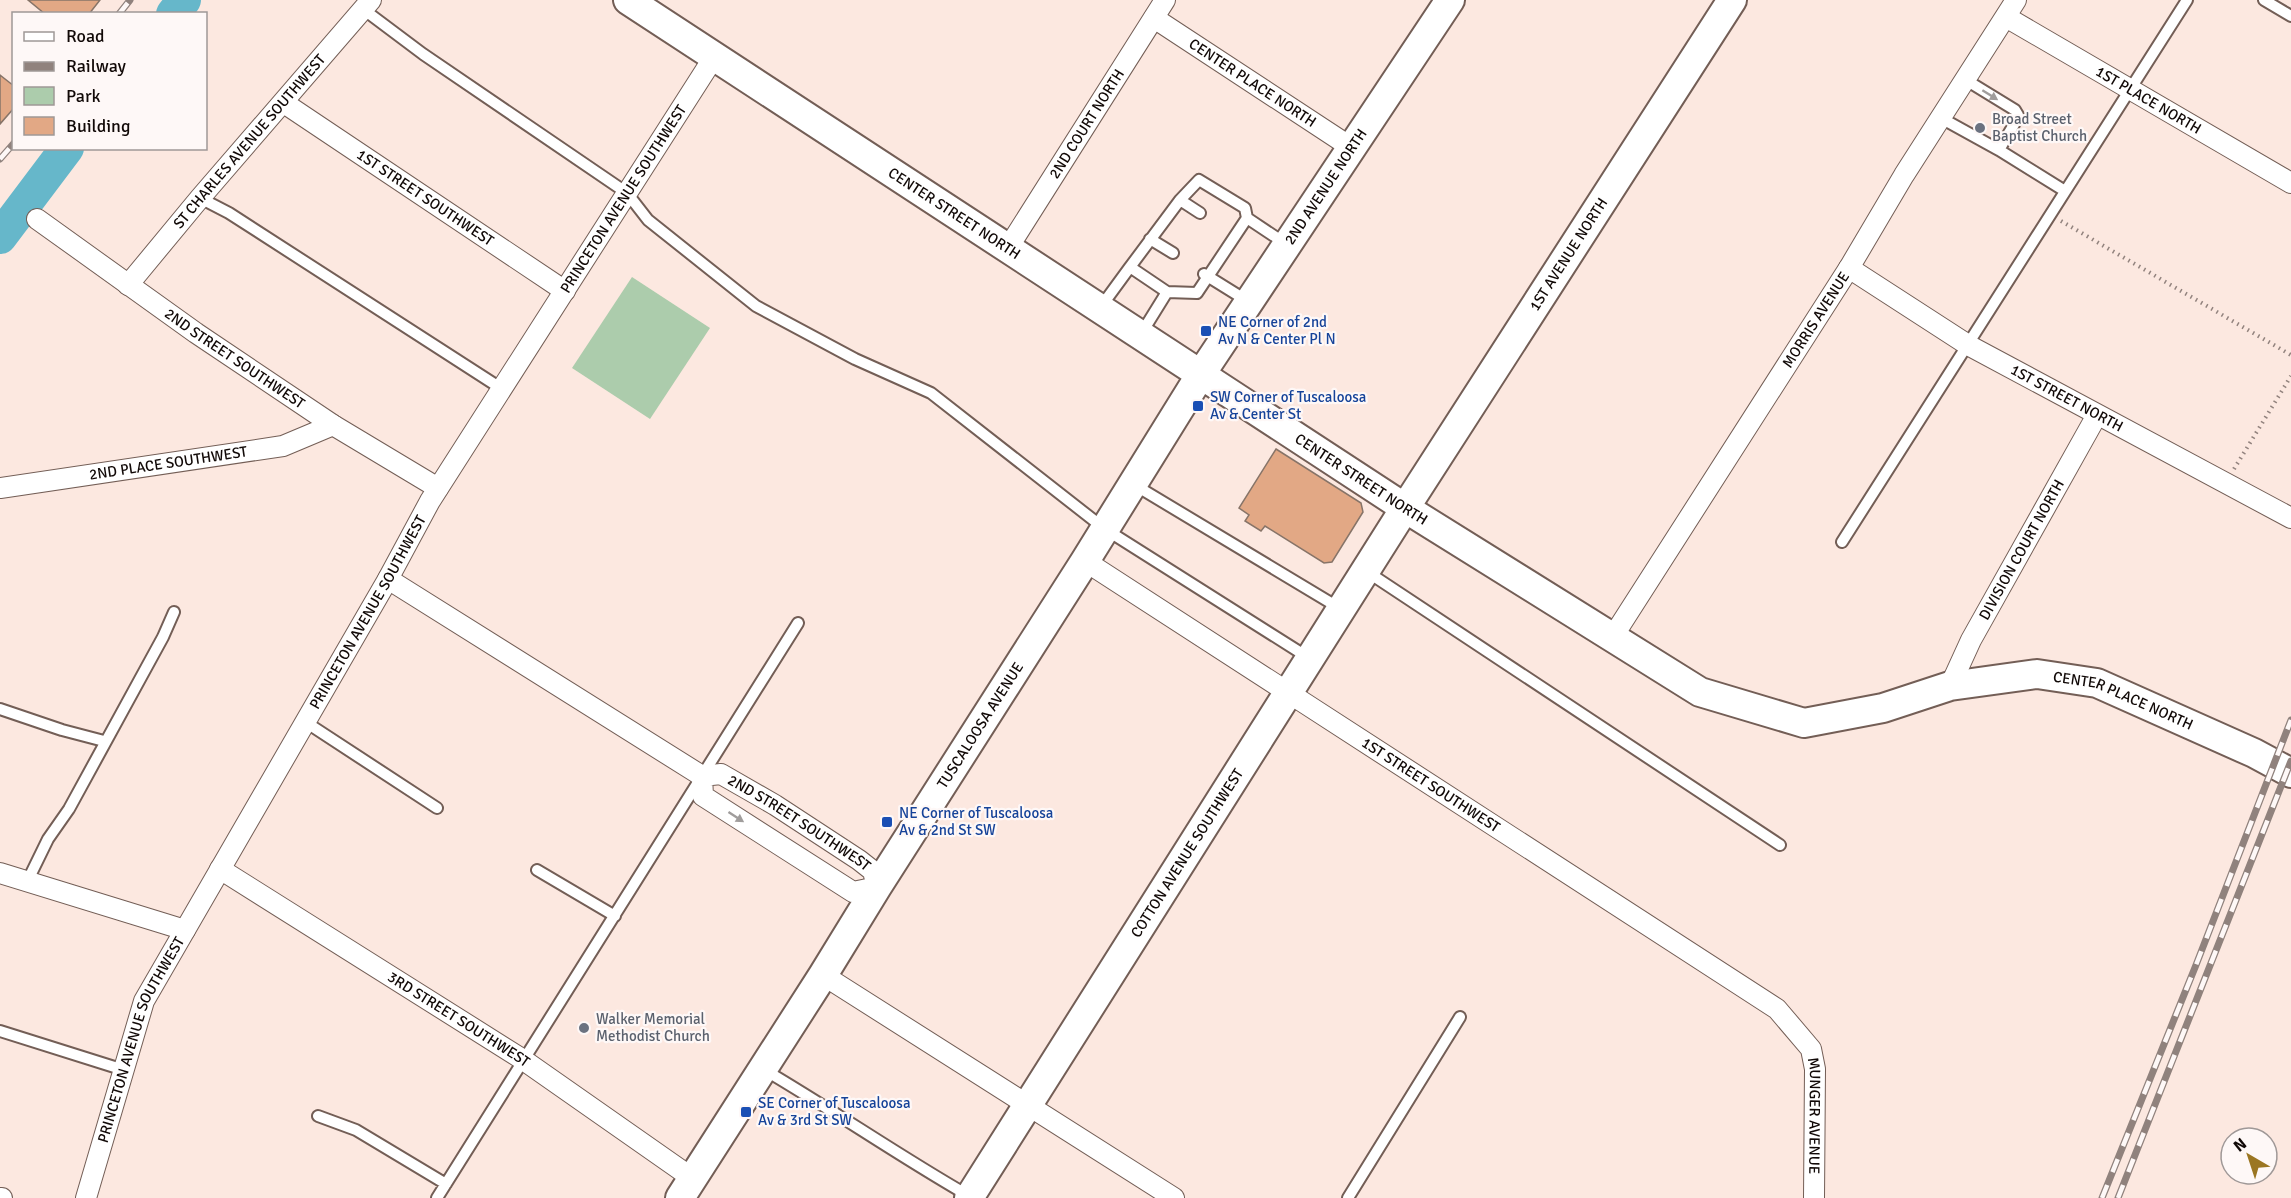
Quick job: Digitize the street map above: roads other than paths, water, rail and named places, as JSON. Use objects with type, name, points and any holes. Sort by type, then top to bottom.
[{"type":"street","name":"CENTER STREET NORTH","points":[[628,0],[1405,508],[1700,692],[1804,723],[1883,708],[1950,686]]},
{"type":"street","name":"2ND COURT NORTH","points":[[1008,248],[1165,0]]},
{"type":"street","name":"MORRIS AVENUE","points":[[1612,638],[1849,268],[2016,0]]},
{"type":"street","name":"2ND AVENUE NORTH","points":[[1201,374],[1447,1]]},
{"type":"street","name":"1ST AVENUE NORTH","points":[[1405,508],[1728,1]]},
{"type":"street","name":"ST CHARLES AVENUE SOUTHWEST","points":[[128,285],[367,4]]},
{"type":"street","name":"1ST PLACE NORTH","points":[[2006,17],[2291,183]]},
{"type":"street","name":"CENTER PLACE NORTH","points":[[1154,18],[1352,148]]},
{"type":"street","name":"PRINCETON AVENUE SOUTHWEST","points":[[86,1198],[144,1001],[388,579],[438,488],[714,57]]},
{"type":"street","name":"1ST STREET SOUTHWEST","points":[[284,103],[565,291]]},
{"type":"street","name":"2ND STREET SOUTHWEST","points":[[37,219],[128,285],[333,425],[438,488]]},
{"type":"street","name":"1ST STREET NORTH","points":[[1849,268],[1968,345],[2291,518]]},
{"type":"street","name":"TUSCALOOSA AVENUE","points":[[686,1188],[1085,561],[1201,374]]},
{"type":"street","name":"DIVISION COURT NORTH","points":[[1950,686],[1971,640],[2097,415]]},
{"type":"street","name":"2ND PLACE SOUTHWEST","points":[[0,488],[284,446],[333,425]]},
{"type":"street","name":"COTTON AVENUE SOUTHWEST","points":[[969,1197],[1405,508]]},
{"type":"street","name":"1ST STREET SOUTHWEST","points":[[1085,561],[1777,1009]]},
{"type":"street","name":"2ND STREET SOUTHWEST","points":[[388,579],[702,776],[722,774],[775,805],[873,871],[877,886],[853,892],[703,796],[702,776]]},
{"type":"street","name":"CENTER PLACE NORTH","points":[[1950,686],[2037,674],[2097,683],[2254,753],[2289,772]]},
{"type":"street","name":"3RD STREET SOUTHWEST","points":[[220,869],[522,1059],[686,1188]]},
{"type":"street","points":[[0,873],[185,930]]},
{"type":"street","points":[[823,975],[1174,1198]]},
{"type":"street","name":"MUNGER AVENUE","points":[[1777,1009],[1811,1049],[1815,1069],[1814,1198]]},
{"type":"lane","points":[[1842,542],[2187,0]]},
{"type":"lane","points":[[2264,0],[2291,16]]},
{"type":"lane","points":[[367,4],[423,54],[627,193],[648,220],[756,306],[855,359],[931,393],[1105,529],[1310,658]]},
{"type":"lane","points":[[1965,80],[2014,110],[2018,115],[1998,150]]},
{"type":"lane","points":[[1941,118],[2065,192]]},
{"type":"lane","points":[[1100,308],[1180,200],[1199,180],[1245,208],[1247,218],[1288,244]]},
{"type":"lane","points":[[200,198],[229,213],[502,389]]},
{"type":"lane","points":[[1180,200],[1200,213]]},
{"type":"lane","points":[[1130,267],[1167,292],[1197,292],[1232,233],[1247,218]]},
{"type":"lane","points":[[1150,239],[1173,254]]},
{"type":"lane","points":[[1206,274],[1249,302]]},
{"type":"lane","points":[[1141,334],[1167,292]]},
{"type":"lane","points":[[1133,484],[1341,610]]},
{"type":"lane","points":[[1366,571],[1780,845]]},
{"type":"lane","points":[[27,882],[48,839],[69,809],[163,638],[174,612]]},
{"type":"lane","points":[[436,1198],[798,623]]},
{"type":"lane","points":[[0,709],[62,730],[105,741]]},
{"type":"lane","points":[[304,721],[437,808]]},
{"type":"lane","points":[[537,870],[615,916]]},
{"type":"lane","points":[[1348,1198],[1460,1017]]},
{"type":"lane","points":[[0,1031],[124,1070]]},
{"type":"lane","points":[[763,1068],[969,1197]]},
{"type":"lane","points":[[318,1116],[356,1130],[446,1184]]},
{"type":"waterway","points":[[175,12],[184,0]]},
{"type":"waterway","points":[[0,237],[65,150]]},
{"type":"railway","points":[[121,12],[130,0]]},
{"type":"railway","points":[[0,159],[12,145]]},
{"type":"railway","points":[[2102,1198],[2291,720]]},
{"type":"railway","points":[[2118,1198],[2291,761]]},
{"type":"place","name":"Broad Street Baptist Church","points":[[1980,128]]},
{"type":"place","name":"NE Corner of 2nd Av N & Center Pl N","points":[[1206,331]]},
{"type":"place","name":"SW Corner of Tuscaloosa Av & Center St","points":[[1198,406]]},
{"type":"place","name":"NE Corner of Tuscaloosa Av & 2nd St SW","points":[[887,822]]},
{"type":"place","name":"Walker Memorial Methodist Church","points":[[584,1028]]},
{"type":"place","name":"SE Corner of Tuscaloosa Av & 3rd St SW","points":[[746,1112]]}]
